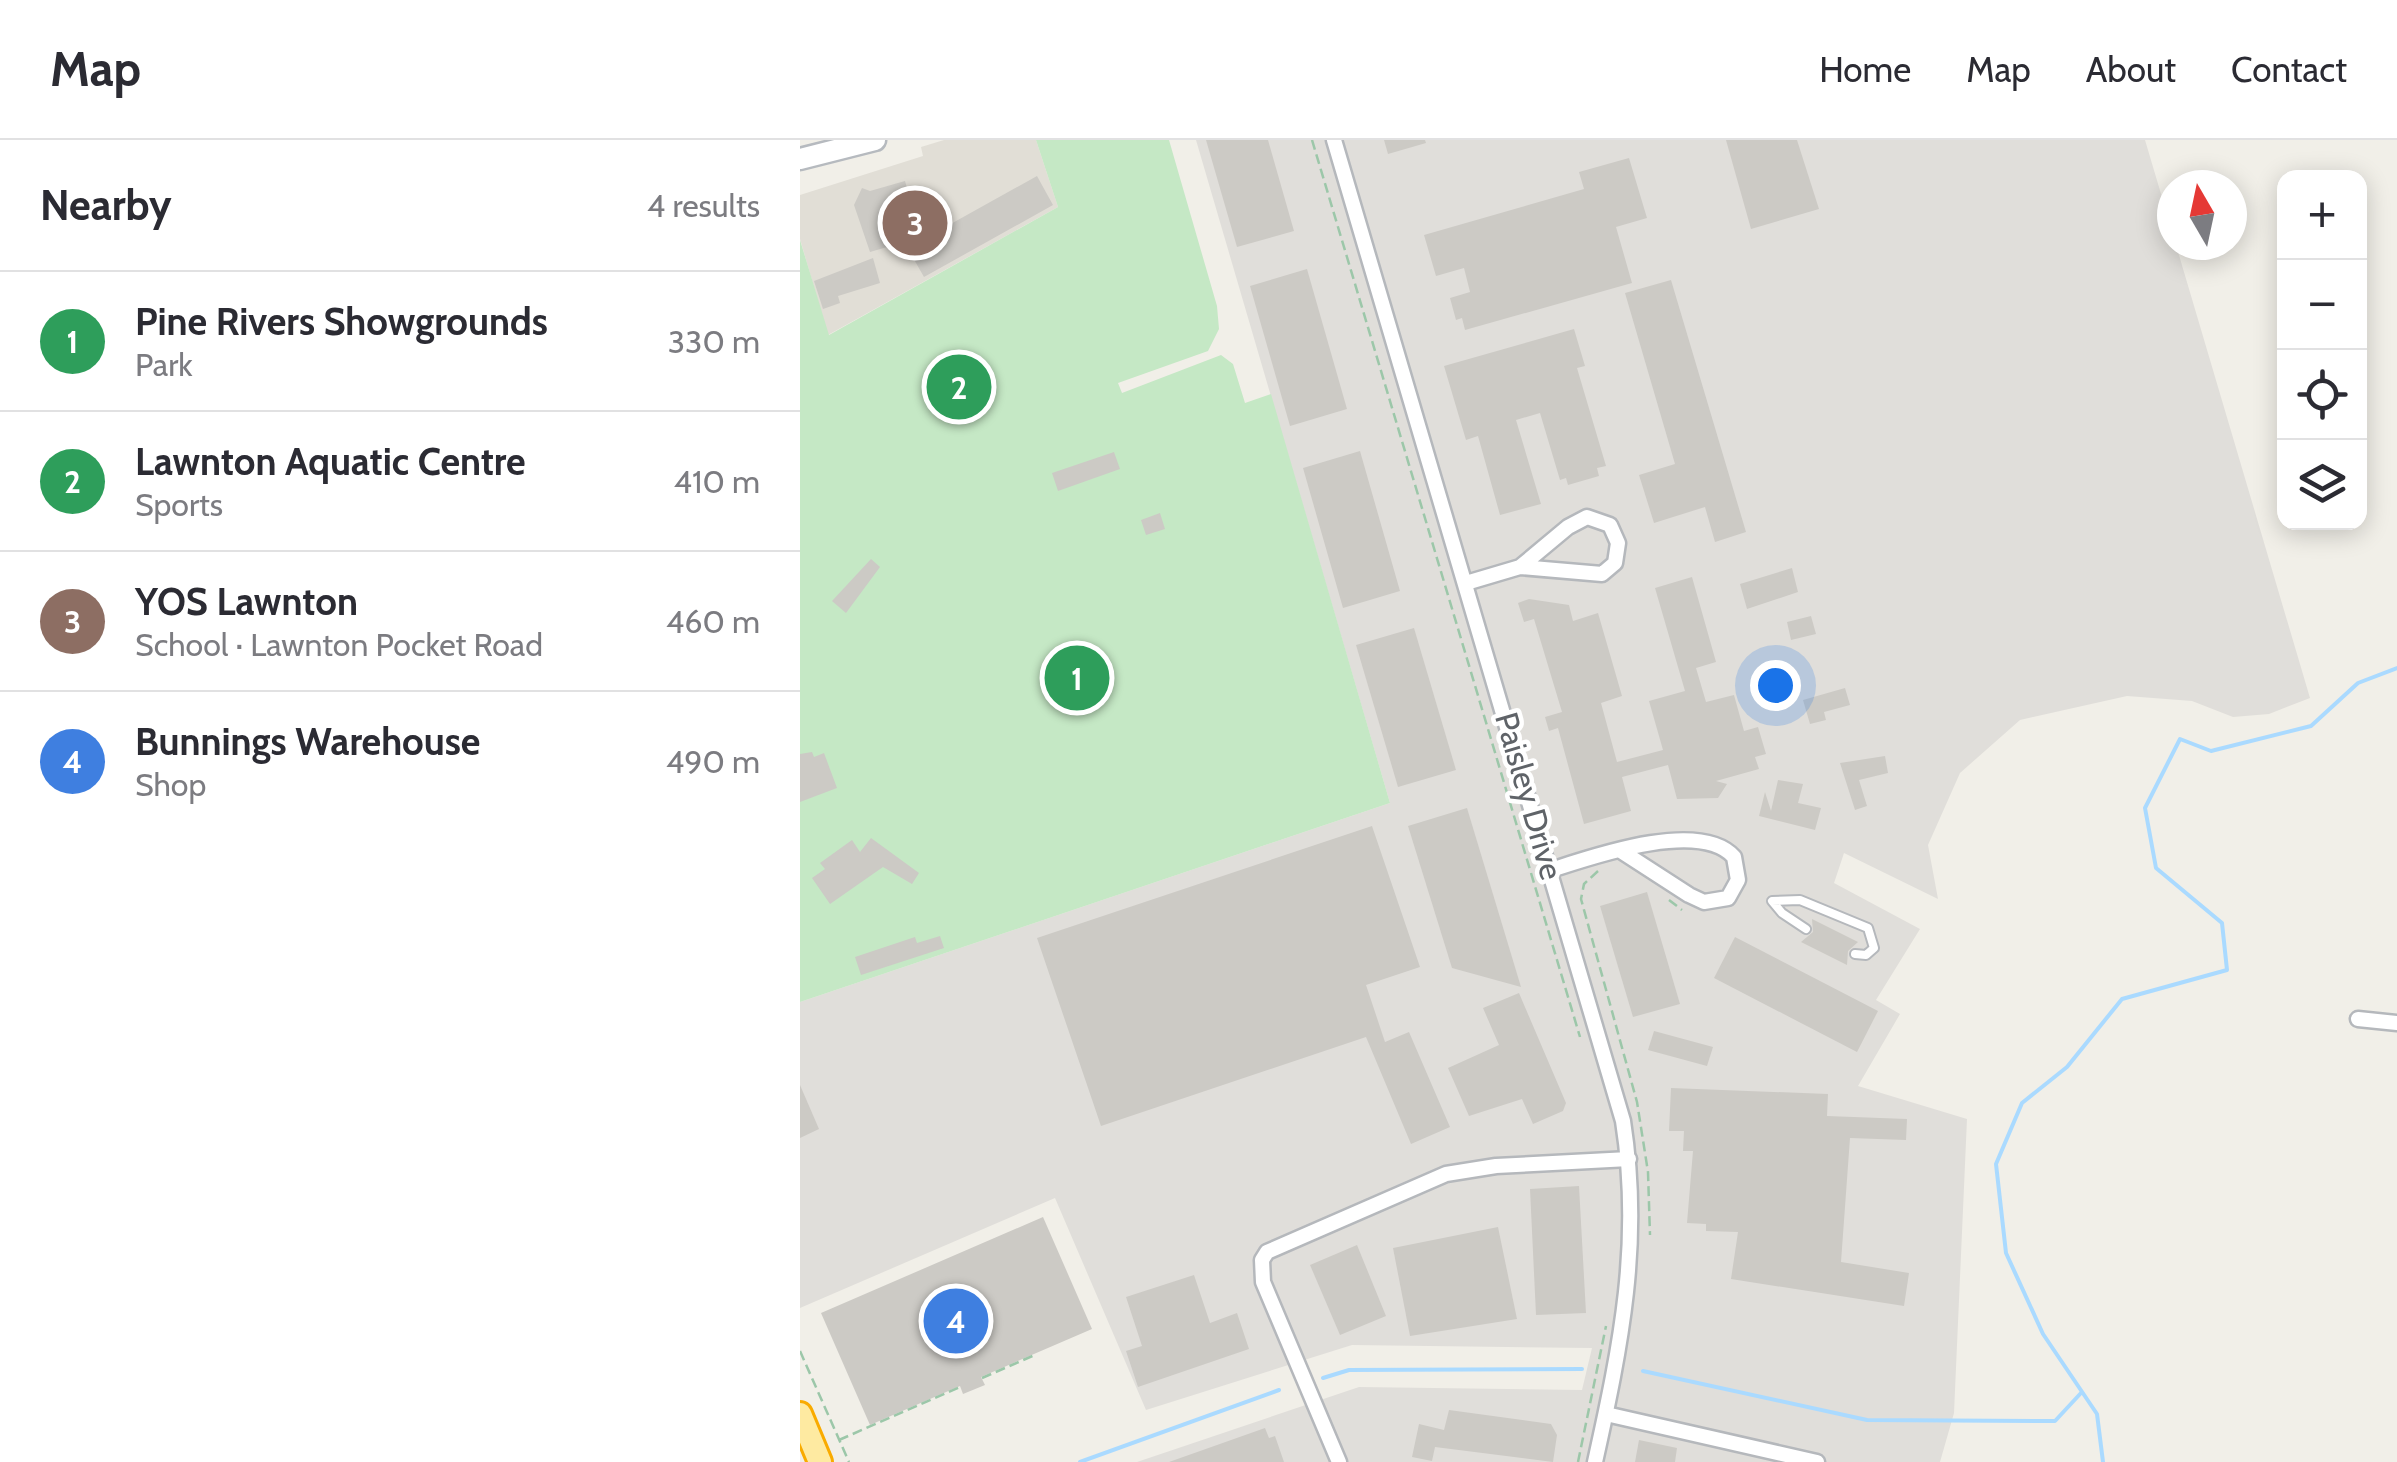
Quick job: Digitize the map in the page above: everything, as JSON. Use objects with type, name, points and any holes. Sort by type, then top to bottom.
[{"type":"highway","points":[[800,1414],[820,1462]]},
{"type":"main road","points":[[800,158],[840,144],[875,140]]},
{"type":"street","name":"Paisley Drive","points":[[1334,140],[1614,1083],[1629,1158],[1630,1286],[1595,1462]]},
{"type":"street","points":[[1466,584],[1520,567],[1602,574],[1615,564],[1618,544],[1610,525],[1588,517],[1568,526],[1520,567]]},
{"type":"street","points":[[1551,870],[1641,845],[1712,842],[1734,857],[1738,880],[1728,898],[1704,902],[1621,851]]},
{"type":"street","points":[[2358,1019],[2397,1023]]},
{"type":"street","points":[[1340,1462],[1263,1282],[1262,1260],[1267,1252],[1446,1174],[1496,1166],[1629,1158]]},
{"type":"street","points":[[1606,1414],[1790,1460],[1816,1462]]},
{"type":"lane","points":[[1806,928],[1782,914],[1772,901],[1800,900],[1868,928],[1874,948],[1866,955],[1854,954]]},
{"type":"path","points":[[1312,140],[1580,1037]]},
{"type":"path","points":[[1605,869],[1584,884],[1581,904],[1637,1102],[1648,1172],[1650,1235]]},
{"type":"path","points":[[1662,895],[1682,910]]},
{"type":"path","points":[[1578,1462],[1608,1318]]},
{"type":"path","points":[[800,1351],[848,1462]]},
{"type":"path","points":[[982,1378],[1037,1354]]},
{"type":"path","points":[[839,1440],[960,1387]]},
{"type":"shaded area","points":[[944,140],[1036,140],[1058,207],[828,335],[800,239],[800,195],[923,156],[921,147]]},
{"type":"shaded area","points":[[1196,140],[2145,140],[2157,180],[2157,260],[2180,260],[2310,698],[2269,714],[2233,717],[2192,701],[2127,696],[2020,720],[1960,773],[1928,845],[1938,899],[1844,853],[1834,883],[1920,929],[1876,1000],[1900,1014],[1858,1086],[1967,1119],[1954,1413],[1940,1462],[1137,1462],[1359,1387],[1582,1390],[1592,1348],[1352,1345],[1146,1410],[1055,1198],[800,1308],[800,1002],[1390,803]]},
{"type":"green space","points":[[1036,140],[1169,140],[1217,306],[1219,329],[1208,351],[1118,383],[1122,393],[1221,355],[1233,364],[1245,403],[1271,394],[1390,803],[800,1002],[800,240],[829,335],[1058,207]]},
{"type":"building","points":[[1206,140],[1268,140],[1294,231],[1237,247]]},
{"type":"building","points":[[1384,140],[1425,140],[1426,143],[1388,154]]},
{"type":"building","points":[[1726,140],[1797,140],[1819,209],[1751,229]]},
{"type":"building","points":[[1629,158],[1647,218],[1616,227],[1632,283],[1465,330],[1462,318],[1456,320],[1450,298],[1470,292],[1464,268],[1436,276],[1424,235],[1584,189],[1579,172]]},
{"type":"building","points":[[1037,176],[1053,205],[924,277],[904,242],[870,252],[854,205],[862,188],[870,191],[905,181],[922,240]]},
{"type":"building","points":[[873,258],[880,283],[838,296],[840,303],[823,309],[814,281]]},
{"type":"building","points":[[1307,269],[1347,409],[1290,426],[1250,286]]},
{"type":"building","points":[[1671,280],[1746,532],[1715,542],[1705,507],[1654,523],[1639,475],[1675,464],[1625,293]]},
{"type":"building","points":[[1574,329],[1585,366],[1577,368],[1606,466],[1597,468],[1599,476],[1568,485],[1566,478],[1560,480],[1540,413],[1516,420],[1541,504],[1500,515],[1478,436],[1466,440],[1444,366]]},
{"type":"building","points":[[1360,451],[1400,591],[1343,608],[1303,468]]},
{"type":"building","points":[[1114,452],[1120,469],[1058,491],[1052,473]]},
{"type":"building","points":[[1160,513],[1165,529],[1146,535],[1141,520]]},
{"type":"building","points":[[871,559],[880,567],[846,613],[832,601]]},
{"type":"building","points":[[1792,568],[1798,592],[1747,609],[1740,584]]},
{"type":"building","points":[[1692,577],[1716,662],[1696,668],[1706,702],[1734,695],[1744,731],[1758,727],[1766,754],[1755,757],[1759,769],[1716,781],[1727,784],[1718,798],[1677,799],[1668,765],[1622,777],[1631,811],[1584,824],[1558,728],[1549,731],[1545,717],[1562,712],[1534,619],[1524,622],[1518,603],[1529,599],[1569,605],[1573,621],[1598,613],[1622,696],[1601,703],[1617,762],[1663,750],[1649,701],[1685,691],[1655,588]]},
{"type":"building","points":[[1811,616],[1816,634],[1791,640],[1787,622]]},
{"type":"building","points":[[1414,628],[1456,770],[1398,787],[1356,645]]},
{"type":"building","points":[[1845,688],[1850,705],[1824,712],[1826,720],[1810,724],[1803,700]]},
{"type":"building","points":[[812,752],[814,757],[824,753],[837,788],[800,802],[800,754]]},
{"type":"building","points":[[1885,756],[1888,773],[1859,780],[1867,806],[1855,810],[1840,763]]},
{"type":"building","points":[[1778,780],[1803,784],[1798,803],[1821,808],[1815,830],[1759,816],[1765,792],[1771,811]]},
{"type":"building","points":[[1467,808],[1521,987],[1452,968],[1408,826]]},
{"type":"building","points":[[1372,826],[1420,967],[1366,985],[1385,1042],[1409,1032],[1450,1127],[1411,1144],[1366,1037],[1101,1126],[1037,938]]},
{"type":"building","points":[[871,838],[919,873],[912,884],[883,867],[830,904],[812,878],[825,869],[820,863],[852,840],[860,852]]},
{"type":"building","points":[[1647,892],[1680,1004],[1633,1017],[1600,906]]},
{"type":"building","points":[[1812,919],[1858,942],[1848,951],[1847,965],[1801,942],[1813,932]]},
{"type":"building","points":[[940,936],[944,948],[861,975],[855,957],[915,937],[917,943]]},
{"type":"building","points":[[1735,937],[1878,1011],[1857,1052],[1714,978]]},
{"type":"building","points":[[1519,993],[1566,1103],[1563,1111],[1533,1124],[1522,1099],[1469,1116],[1448,1068],[1499,1045],[1483,1008]]},
{"type":"building","points":[[1654,1031],[1713,1047],[1707,1066],[1648,1050]]},
{"type":"building","points":[[800,1085],[819,1129],[800,1138]]},
{"type":"building","points":[[1671,1088],[1828,1094],[1827,1116],[1907,1119],[1906,1140],[1850,1138],[1841,1262],[1909,1273],[1904,1306],[1731,1279],[1738,1232],[1706,1231],[1706,1224],[1687,1223],[1693,1151],[1683,1151],[1684,1131],[1669,1131]]},
{"type":"building","points":[[1579,1186],[1586,1313],[1536,1315],[1530,1189]]},
{"type":"building","points":[[1043,1217],[1092,1329],[981,1377],[985,1385],[963,1394],[960,1386],[870,1425],[821,1313]]},
{"type":"building","points":[[1498,1227],[1517,1319],[1410,1336],[1393,1248]]},
{"type":"building","points":[[1357,1245],[1386,1316],[1340,1335],[1310,1265]]},
{"type":"building","points":[[1194,1275],[1210,1323],[1237,1313],[1249,1349],[1138,1387],[1126,1351],[1142,1346],[1126,1297]]},
{"type":"building","points":[[1449,1410],[1551,1424],[1557,1435],[1553,1462],[1435,1447],[1432,1461],[1412,1457],[1419,1424],[1444,1430]]},
{"type":"building","points":[[1265,1428],[1269,1438],[1275,1436],[1284,1462],[1169,1462]]},
{"type":"building","points":[[1639,1440],[1677,1448],[1675,1462],[1635,1462]]},
{"type":"waterway","points":[[2103,1462],[2097,1414],[2043,1334],[2006,1253],[1996,1164],[2022,1103],[2067,1067],[2122,999],[2227,970],[2222,923],[2156,868],[2145,808],[2180,739],[2211,751],[2311,726],[2358,683],[2397,668]]},
{"type":"waterway","points":[[1323,1378],[1349,1370],[1582,1369]]},
{"type":"waterway","points":[[1643,1371],[1867,1420],[2055,1421],[2081,1393]]},
{"type":"waterway","points":[[1080,1462],[1279,1390]]},
{"type":"place","name":"YOS Lawnton","points":[[915,223]]},
{"type":"place","name":"Lawnton Aquatic Centre","points":[[959,387]]},
{"type":"place","name":"Pine Rivers Showgrounds","points":[[1077,678]]},
{"type":"place","name":"Bunnings Warehouse","points":[[956,1321]]}]
